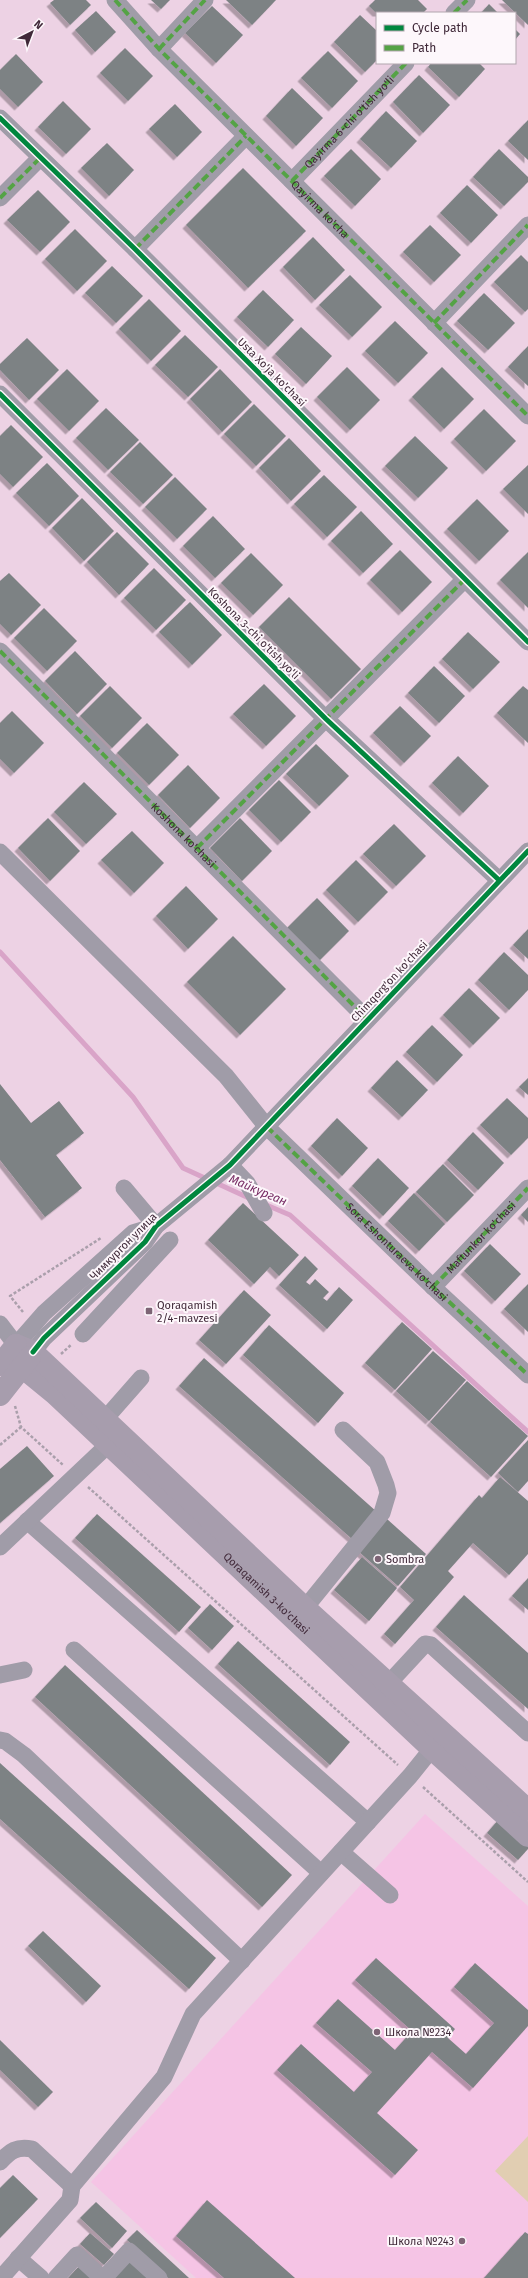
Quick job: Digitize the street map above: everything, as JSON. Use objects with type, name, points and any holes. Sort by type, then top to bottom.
[{"type":"main road","points":[[0,1365],[24,1355]]},
{"type":"main road","points":[[7,1399],[24,1355]]},
{"type":"main road","name":"Qoraqamish 3-ko'chasi","points":[[24,1355],[105,1419],[305,1608],[388,1684],[438,1741],[528,1836]]},
{"type":"main road","name":"Qoraqamish 3-ko'chasi","points":[[24,1355],[55,1394],[108,1444],[438,1741],[528,1810]]},
{"type":"street","name":"Qayirma ko'cha","points":[[115,0],[159,49],[528,416]]},
{"type":"street","points":[[159,49],[205,0]]},
{"type":"street","points":[[455,12],[467,0]]},
{"type":"street","name":"Qayirma 6-chi o'tish yo'li","points":[[292,181],[405,64]]},
{"type":"street","name":"Usta Xo'ja ko'chasi","points":[[0,118],[135,249],[464,580],[528,642]]},
{"type":"street","points":[[135,249],[246,136]]},
{"type":"street","points":[[0,198],[40,158]]},
{"type":"street","points":[[434,322],[528,225]]},
{"type":"street","name":"Koshona 3-chi o'tish yo'li","points":[[0,394],[326,719],[500,880]]},
{"type":"street","points":[[197,848],[464,580]]},
{"type":"street","name":"Koshona ko'chasi","points":[[0,651],[367,1019]]},
{"type":"street","name":"Chimqorg'on ko'chasi","points":[[267,1127],[367,1019],[528,851]]},
{"type":"street","name":"Sora Eshonturaeva ko'chasi","points":[[0,852],[226,1076],[267,1127],[433,1287],[528,1375]]},
{"type":"street","name":"Чимкургон улица","points":[[24,1355],[44,1338],[145,1242],[156,1226],[204,1189],[230,1166],[267,1127]]},
{"type":"street","points":[[230,1166],[246,1182],[264,1213]]},
{"type":"street","points":[[124,1188],[156,1226]]},
{"type":"street","name":"Maftunkor ko'chasi","points":[[433,1287],[528,1188]]},
{"type":"street","points":[[83,1334],[170,1240]]},
{"type":"street","name":"Qoraqamish 3-ko'chasi","points":[[0,1324],[24,1355]]},
{"type":"street","points":[[105,1419],[141,1378]]},
{"type":"street","points":[[305,1608],[382,1513],[388,1493],[377,1462],[343,1430]]},
{"type":"street","points":[[0,1546],[76,1477],[108,1444]]},
{"type":"street","points":[[27,1522],[368,1822]]},
{"type":"street","points":[[388,1684],[424,1644],[431,1645],[528,1732]]},
{"type":"street","points":[[74,1650],[321,1873]]},
{"type":"street","points":[[0,1675],[24,1670]]},
{"type":"street","points":[[0,1740],[5,1741],[24,1755],[242,1961]]},
{"type":"street","points":[[0,2278],[70,2200],[72,2186],[164,2077],[193,2014],[410,1776],[438,1741]]},
{"type":"street","points":[[341,1852],[390,1895]]},
{"type":"street","points":[[0,2162],[12,2150],[24,2147],[32,2149],[72,2186]]},
{"type":"street","points":[[56,2278],[77,2255],[103,2278],[129,2251],[159,2278]]},
{"type":"street","points":[[18,2258],[41,2278]]},
{"type":"path","points":[[27,1317],[10,1296],[103,1236]]},
{"type":"path","points":[[56,1350],[61,1355],[83,1334]]},
{"type":"path","points":[[7,1399],[21,1427],[528,1882]]},
{"type":"path","points":[[0,1445],[21,1427]]},
{"type":"shaded area","name":"Школа №234","points":[[425,1814],[528,1906],[528,2278],[196,2278],[91,2182]]},
{"type":"shaded area","points":[[528,2136],[528,2202],[495,2171]]},
{"type":"building","points":[[54,0],[86,0],[91,5],[70,25],[50,3]]},
{"type":"building","points":[[151,0],[170,0],[161,9]]},
{"type":"building","points":[[226,0],[276,0],[252,25]]},
{"type":"building","points":[[375,0],[418,0],[427,9],[424,12],[376,13],[369,6]]},
{"type":"building","points":[[502,0],[528,0],[528,25],[516,12]]},
{"type":"building","points":[[489,4],[497,12],[482,12]]},
{"type":"building","points":[[212,6],[243,35],[216,63],[185,33]]},
{"type":"building","points":[[96,11],[116,32],[95,52],[75,30]]},
{"type":"building","points":[[360,15],[376,30],[376,61],[365,72],[334,42]]},
{"type":"building","points":[[516,30],[520,34],[516,39]]},
{"type":"building","points":[[125,48],[153,76],[128,101],[100,73]]},
{"type":"building","points":[[328,51],[358,81],[332,108],[301,78]]},
{"type":"building","points":[[16,54],[43,82],[18,107],[0,89],[0,70]]},
{"type":"building","points":[[430,64],[480,64],[485,69],[459,97],[428,67]]},
{"type":"building","points":[[419,75],[450,105],[423,133],[393,102]]},
{"type":"building","points":[[292,88],[323,118],[296,146],[266,116]]},
{"type":"building","points":[[63,101],[91,129],[66,154],[38,127]]},
{"type":"building","points":[[175,104],[202,132],[177,157],[149,129]]},
{"type":"building","points":[[386,111],[417,141],[391,168],[360,139]]},
{"type":"building","points":[[528,120],[528,160],[508,141]]},
{"type":"building","points":[[107,143],[134,170],[109,196],[81,168]]},
{"type":"building","points":[[351,149],[381,179],[355,206],[324,176]]},
{"type":"building","points":[[499,149],[528,177],[528,182],[504,206],[473,177]]},
{"type":"building","points":[[243,168],[306,231],[248,288],[186,225]]},
{"type":"building","points":[[467,185],[498,215],[471,243],[440,213]]},
{"type":"building","points":[[38,190],[70,222],[40,252],[7,220]]},
{"type":"building","points":[[430,225],[461,255],[434,282],[403,252]]},
{"type":"building","points":[[75,229],[107,261],[77,291],[45,259]]},
{"type":"building","points":[[313,237],[345,270],[315,300],[283,267]]},
{"type":"building","points":[[521,255],[528,262],[528,309],[525,312],[494,282]]},
{"type":"building","points":[[112,266],[143,296],[116,323],[85,293]]},
{"type":"building","points":[[350,275],[382,307],[352,337],[319,305]]},
{"type":"building","points":[[263,290],[294,320],[268,347],[237,317]]},
{"type":"building","points":[[484,293],[515,323],[488,350],[457,321]]},
{"type":"building","points":[[149,299],[181,331],[151,361],[119,329]]},
{"type":"building","points":[[395,321],[428,353],[398,383],[365,351]]},
{"type":"building","points":[[301,327],[332,356],[306,384],[275,354]]},
{"type":"building","points":[[185,335],[218,367],[188,397],[155,365]]},
{"type":"building","points":[[27,338],[59,370],[29,400],[0,370],[0,364]]},
{"type":"building","points":[[528,346],[528,386],[508,367]]},
{"type":"building","points":[[347,367],[380,400],[350,430],[317,397]]},
{"type":"building","points":[[442,367],[474,399],[444,429],[412,397]]},
{"type":"building","points":[[67,369],[99,401],[69,431],[37,399]]},
{"type":"building","points":[[220,369],[252,402],[222,432],[190,399]]},
{"type":"building","points":[[254,404],[286,436],[256,466],[224,434]]},
{"type":"building","points":[[106,408],[139,440],[108,470],[76,438]]},
{"type":"building","points":[[484,409],[516,441],[486,471],[454,439]]},
{"type":"building","points":[[11,425],[43,457],[13,487],[0,474],[0,436]]},
{"type":"building","points":[[415,436],[448,468],[418,498],[385,466]]},
{"type":"building","points":[[289,438],[321,471],[291,501],[259,468]]},
{"type":"building","points":[[140,442],[173,475],[143,504],[110,472]]},
{"type":"building","points":[[47,463],[79,496],[49,526],[16,493]]},
{"type":"building","points":[[528,465],[528,514],[503,489]]},
{"type":"building","points":[[324,475],[357,507],[327,537],[294,504]]},
{"type":"building","points":[[175,477],[207,509],[177,539],[145,507]]},
{"type":"building","points":[[82,498],[114,531],[84,561],[52,528]]},
{"type":"building","points":[[477,499],[509,531],[479,561],[447,529]]},
{"type":"building","points":[[361,511],[393,544],[363,573],[331,541]]},
{"type":"building","points":[[213,516],[245,549],[215,578],[183,546]]},
{"type":"building","points":[[117,532],[149,564],[119,595],[87,562]]},
{"type":"building","points":[[400,550],[432,582],[402,612],[370,580]]},
{"type":"building","points":[[528,552],[528,608],[500,580]]},
{"type":"building","points":[[251,553],[283,585],[253,615],[221,583]]},
{"type":"building","points":[[154,568],[186,600],[156,630],[124,598]]},
{"type":"building","points":[[9,573],[41,605],[11,635],[0,624],[0,581]]},
{"type":"building","points":[[289,597],[361,669],[331,699],[259,627]]},
{"type":"building","points":[[190,602],[222,635],[192,665],[159,632]]},
{"type":"building","points":[[44,608],[77,641],[47,671],[14,638]]},
{"type":"building","points":[[468,632],[500,662],[473,689],[442,659]]},
{"type":"building","points":[[75,651],[107,684],[77,714],[45,681]]},
{"type":"building","points":[[434,666],[465,696],[439,723],[408,693]]},
{"type":"building","points":[[264,684],[296,716],[266,746],[233,714]]},
{"type":"building","points":[[110,686],[142,718],[112,748],[80,716]]},
{"type":"building","points":[[523,686],[528,690],[528,743],[497,713]]},
{"type":"building","points":[[400,706],[431,736],[404,763],[373,733]]},
{"type":"building","points":[[12,711],[44,743],[14,773],[0,759],[0,723]]},
{"type":"building","points":[[147,723],[179,755],[149,785],[117,753]]},
{"type":"building","points":[[316,744],[349,776],[319,806],[286,774]]},
{"type":"building","points":[[458,756],[489,786],[463,813],[432,783]]},
{"type":"building","points":[[188,765],[220,798],[190,828],[158,795]]},
{"type":"building","points":[[279,780],[311,812],[281,842],[249,810]]},
{"type":"building","points":[[84,782],[117,814],[86,844],[54,812]]},
{"type":"building","points":[[48,818],[80,851],[50,881],[18,848]]},
{"type":"building","points":[[240,818],[272,851],[242,881],[210,848]]},
{"type":"building","points":[[394,824],[426,856],[396,886],[363,854]]},
{"type":"building","points":[[132,831],[164,863],[134,893],[101,860]]},
{"type":"building","points":[[356,860],[388,892],[358,922],[326,890]]},
{"type":"building","points":[[186,886],[218,919],[188,949],[156,916]]},
{"type":"building","points":[[317,898],[349,931],[319,961],[287,928]]},
{"type":"building","points":[[528,929],[528,959],[513,945]]},
{"type":"building","points":[[233,936],[286,989],[240,1035],[187,982]]},
{"type":"building","points":[[504,952],[528,975],[528,990],[509,1010],[478,980]]},
{"type":"building","points":[[469,988],[500,1018],[473,1045],[443,1015]]},
{"type":"building","points":[[432,1025],[463,1055],[437,1082],[406,1052]]},
{"type":"building","points":[[397,1060],[428,1090],[402,1117],[371,1088]]},
{"type":"building","points":[[528,1078],[528,1095],[519,1087]]},
{"type":"building","points":[[0,1084],[31,1123],[59,1101],[84,1133],[56,1155],[82,1188],[45,1217],[0,1160]]},
{"type":"building","points":[[507,1098],[528,1118],[528,1138],[511,1155],[480,1125]]},
{"type":"building","points":[[337,1118],[368,1148],[342,1176],[311,1146]]},
{"type":"building","points":[[473,1132],[504,1163],[478,1190],[447,1160]]},
{"type":"building","points":[[378,1158],[409,1188],[383,1216],[352,1186]]},
{"type":"building","points":[[443,1164],[474,1195],[447,1222],[416,1192]]},
{"type":"building","points":[[414,1193],[445,1224],[419,1251],[388,1221]]},
{"type":"building","points":[[243,1203],[299,1255],[279,1276],[270,1267],[254,1284],[208,1240]]},
{"type":"building","points":[[528,1207],[528,1222],[521,1215]]},
{"type":"building","points":[[490,1244],[521,1274],[495,1301],[464,1271]]},
{"type":"building","points":[[305,1256],[318,1269],[306,1282],[310,1285],[315,1279],[329,1292],[323,1298],[327,1301],[339,1287],[353,1300],[327,1329],[279,1285]]},
{"type":"building","points":[[528,1284],[528,1332],[504,1309]]},
{"type":"building","points":[[244,1290],[271,1315],[226,1364],[199,1340]]},
{"type":"building","points":[[402,1322],[432,1349],[395,1390],[365,1363]]},
{"type":"building","points":[[269,1325],[344,1393],[318,1423],[243,1355]]},
{"type":"building","points":[[433,1351],[466,1380],[429,1421],[396,1391]]},
{"type":"building","points":[[204,1358],[377,1512],[352,1539],[179,1386]]},
{"type":"building","points":[[467,1381],[528,1436],[491,1477],[430,1422]]},
{"type":"building","points":[[528,1440],[528,1481],[518,1492],[498,1473]]},
{"type":"building","points":[[27,1446],[54,1476],[0,1523],[0,1469]]},
{"type":"building","points":[[500,1477],[528,1501],[528,1554],[509,1575],[473,1543],[448,1571],[454,1577],[395,1644],[384,1634],[414,1600],[400,1587],[479,1495],[482,1498]]},
{"type":"building","points":[[97,1514],[201,1607],[179,1632],[75,1538]]},
{"type":"building","points":[[387,1519],[426,1554],[398,1586],[358,1551]]},
{"type":"building","points":[[362,1557],[397,1588],[369,1621],[334,1590]]},
{"type":"building","points":[[528,1578],[528,1610],[512,1596]]},
{"type":"building","points":[[464,1595],[528,1653],[528,1709],[436,1627]]},
{"type":"building","points":[[210,1604],[234,1626],[212,1650],[188,1628]]},
{"type":"building","points":[[238,1641],[350,1742],[330,1765],[218,1664]]},
{"type":"building","points":[[65,1665],[292,1875],[262,1907],[35,1697]]},
{"type":"building","points":[[0,1763],[216,1958],[189,1989],[0,1819]]},
{"type":"building","points":[[499,1819],[528,1845],[528,1849],[518,1860],[487,1833]]},
{"type":"building","points":[[43,1931],[101,1986],[86,2002],[28,1946]]},
{"type":"building","points":[[376,1958],[455,2029],[448,2038],[466,2054],[494,2023],[454,1987],[475,1963],[528,2010],[528,2026],[473,2088],[432,2052],[377,2113],[418,2150],[395,2175],[277,2070],[301,2044],[354,2092],[372,2072],[316,2023],[338,1999],[395,2050],[412,2031],[355,1980]]},
{"type":"building","points":[[0,2040],[53,2092],[38,2107],[0,2070]]},
{"type":"building","points":[[13,2175],[38,2199],[0,2238],[0,2188]]},
{"type":"building","points":[[207,2200],[295,2278],[224,2278],[176,2236]]},
{"type":"building","points":[[96,2202],[127,2231],[112,2248],[80,2218]]},
{"type":"building","points":[[137,2230],[189,2278],[168,2278],[127,2240]]},
{"type":"building","points":[[525,2232],[528,2234],[528,2278],[484,2278]]},
{"type":"building","points":[[90,2233],[114,2254],[104,2265],[80,2244]]},
{"type":"building","points":[[129,2261],[148,2278],[114,2278]]},
{"type":"building","points":[[80,2265],[95,2278],[68,2278]]},
{"type":"waterway","name":"Майкурган","points":[[0,952],[133,1097],[183,1168],[207,1179]]},
{"type":"waterway","name":"Майкурган","points":[[214,1182],[251,1199]]},
{"type":"waterway","name":"Майкурган","points":[[264,1204],[290,1215],[528,1432]]},
{"type":"marked path","points":[[115,0],[159,49],[528,416]]},
{"type":"marked path","points":[[159,49],[205,0]]},
{"type":"marked path","points":[[455,12],[467,0]]},
{"type":"marked path","points":[[292,181],[405,64]]},
{"type":"marked path","points":[[135,249],[246,136]]},
{"type":"marked path","points":[[0,198],[40,158]]},
{"type":"marked path","points":[[434,323],[528,225]]},
{"type":"marked path","points":[[197,848],[464,580]]},
{"type":"marked path","points":[[0,651],[367,1019]]},
{"type":"marked path","points":[[267,1127],[433,1287],[528,1375]]},
{"type":"marked path","points":[[433,1287],[528,1188]]},
{"type":"cycle path","points":[[0,118],[135,249],[528,642]]},
{"type":"cycle path","points":[[0,394],[326,719],[499,880]]},
{"type":"cycle path","points":[[33,1352],[44,1338],[145,1242],[156,1226],[230,1165],[528,851]]},
{"type":"place","name":"Qoraqamish 2/4-mavzesi","points":[[149,1311]]},
{"type":"place","name":"Sombra","points":[[378,1559]]},
{"type":"place","name":"Школа №234","points":[[377,2032]]},
{"type":"place","name":"Школа №243","points":[[462,2241]]}]
